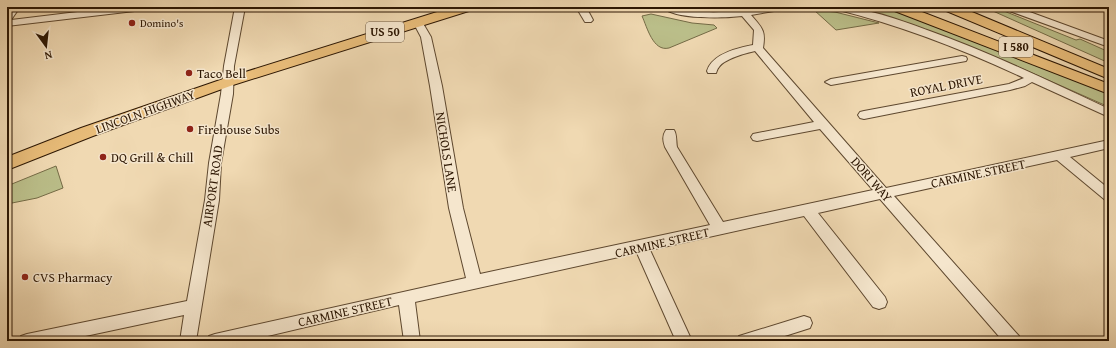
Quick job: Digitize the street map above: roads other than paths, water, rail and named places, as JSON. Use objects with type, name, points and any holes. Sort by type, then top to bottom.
[{"type":"highway","name":"LINCOLN HIGHWAY","points":[[7,164],[98,128],[228,82],[467,7]]},
{"type":"highway","points":[[897,7],[1109,88]]},
{"type":"highway","name":"I 580","points":[[924,7],[1109,88]]},
{"type":"highway","name":"I 580","points":[[949,7],[1109,74]]},
{"type":"highway","points":[[977,7],[1109,66]]},
{"type":"street","points":[[7,19],[15,7]]},
{"type":"street","points":[[7,23],[86,10],[143,7]]},
{"type":"street","name":"AIRPORT ROAD","points":[[188,341],[212,200],[215,163],[228,82],[229,66],[240,7]]},
{"type":"street","points":[[580,7],[588,20]]},
{"type":"street","points":[[667,7],[682,12],[703,16],[742,10],[780,7]]},
{"type":"street","points":[[838,7],[875,16],[920,31],[1109,112]]},
{"type":"street","points":[[1007,7],[1109,44]]},
{"type":"street","points":[[712,71],[714,64],[723,59],[747,49],[758,48],[759,32],[742,10]]},
{"type":"street","name":"NICHOLS LANE","points":[[418,22],[426,37],[436,86],[456,208],[475,283]]},
{"type":"street","name":"DORI WAY","points":[[758,48],[764,57],[1013,341]]},
{"type":"street","name":"ROYAL DRIVE","points":[[831,82],[962,59]]},
{"type":"street","name":"ROYAL DRIVE","points":[[864,115],[1010,87],[1021,84],[1031,78]]},
{"type":"street","points":[[757,137],[823,124]]},
{"type":"street","points":[[670,133],[668,138],[670,144],[720,229]]},
{"type":"street","name":"CARMINE STREET","points":[[215,341],[406,297],[642,247],[807,209],[1109,144]]},
{"type":"street","points":[[1059,155],[1109,196]]},
{"type":"street","points":[[807,209],[879,302]]},
{"type":"street","points":[[642,247],[684,341]]},
{"type":"street","points":[[406,297],[412,341]]},
{"type":"street","points":[[27,341],[194,306]]},
{"type":"street","points":[[745,341],[804,323]]},
{"type":"place","name":"Domino's","points":[[132,23]]},
{"type":"place","name":"Taco Bell","points":[[189,73]]},
{"type":"place","name":"Firehouse Subs","points":[[190,129]]},
{"type":"place","name":"DQ Grill & Chill","points":[[103,157]]},
{"type":"place","name":"CVS Pharmacy","points":[[25,277]]}]
